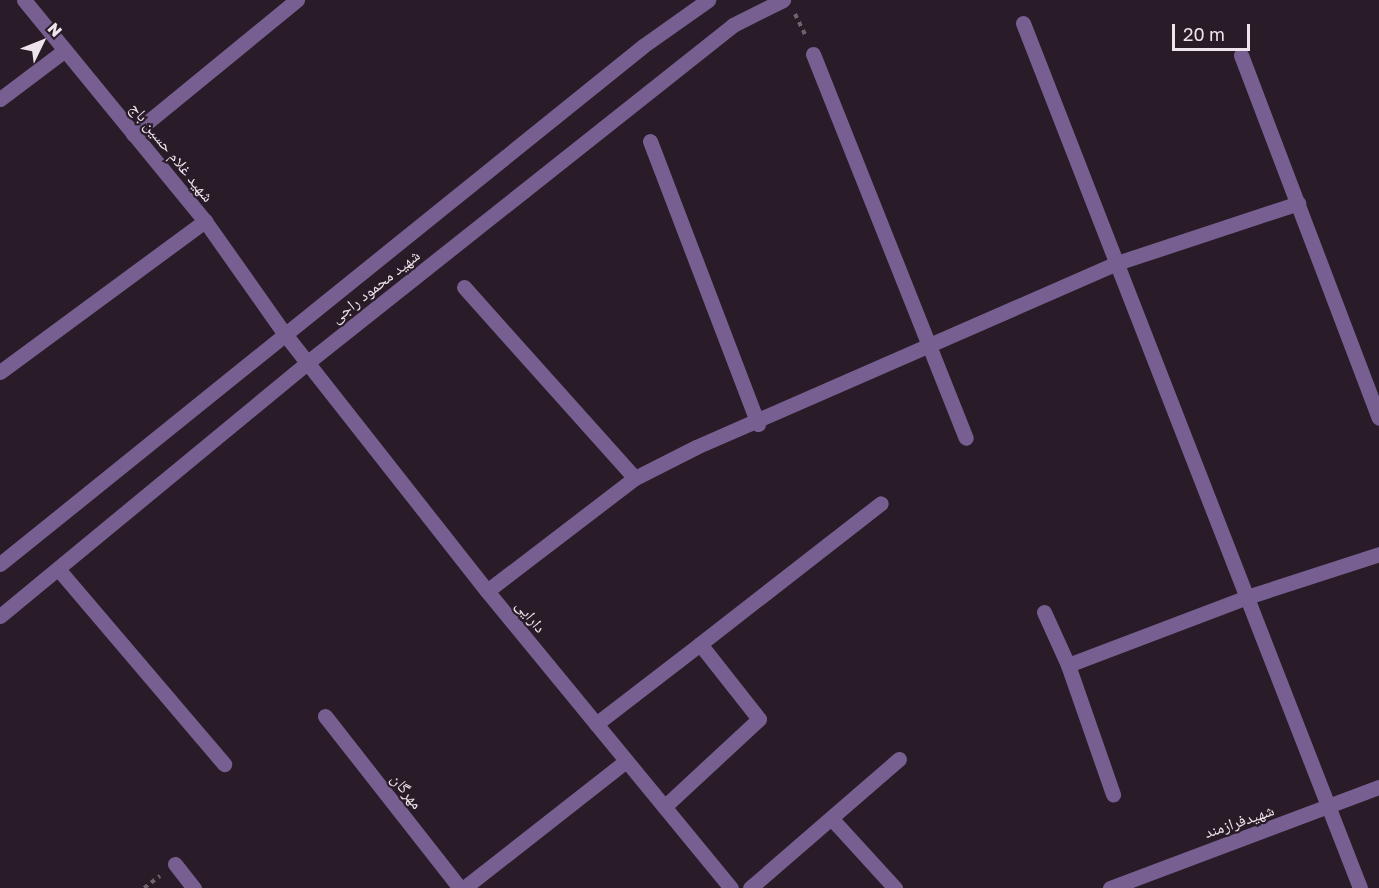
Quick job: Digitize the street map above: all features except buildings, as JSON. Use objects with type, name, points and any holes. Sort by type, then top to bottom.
[{"type":"street","name":"شهید غلام حسین باج","points":[[24,0],[205,221],[284,333],[308,362]]},
{"type":"street","points":[[133,134],[297,0]]},
{"type":"street","name":"شهید محمود راجی","points":[[0,564],[284,333],[708,0]]},
{"type":"street","name":"شهید محمود راجی","points":[[0,616],[59,570],[308,362],[733,25],[788,5]]},
{"type":"street","points":[[1023,23],[1360,888]]},
{"type":"street","points":[[0,99],[65,50]]},
{"type":"street","points":[[813,54],[932,346],[966,438]]},
{"type":"street","points":[[1241,55],[1379,418]]},
{"type":"street","points":[[650,141],[758,424]]},
{"type":"street","points":[[487,591],[635,478],[1117,263],[1298,203]]},
{"type":"street","points":[[0,372],[205,221]]},
{"type":"street","points":[[464,287],[635,478]]},
{"type":"street","name":"دارایی","points":[[308,362],[487,591],[731,888]]},
{"type":"street","points":[[596,724],[881,503]]},
{"type":"street","points":[[1068,665],[1247,597],[1379,554]]},
{"type":"street","points":[[59,570],[224,764]]},
{"type":"street","points":[[1044,612],[1068,665],[1113,794]]},
{"type":"street","points":[[664,807],[759,719],[700,644]]},
{"type":"street","name":"مهرگان","points":[[325,716],[462,888]]},
{"type":"street","points":[[750,888],[899,759]]},
{"type":"street","points":[[462,888],[626,761]]},
{"type":"street","name":"شهیدفرازمند","points":[[1110,888],[1329,808],[1379,787]]},
{"type":"street","points":[[831,818],[895,888]]},
{"type":"street","points":[[175,864],[194,888]]},
{"type":"path","points":[[788,5],[813,54]]}]
